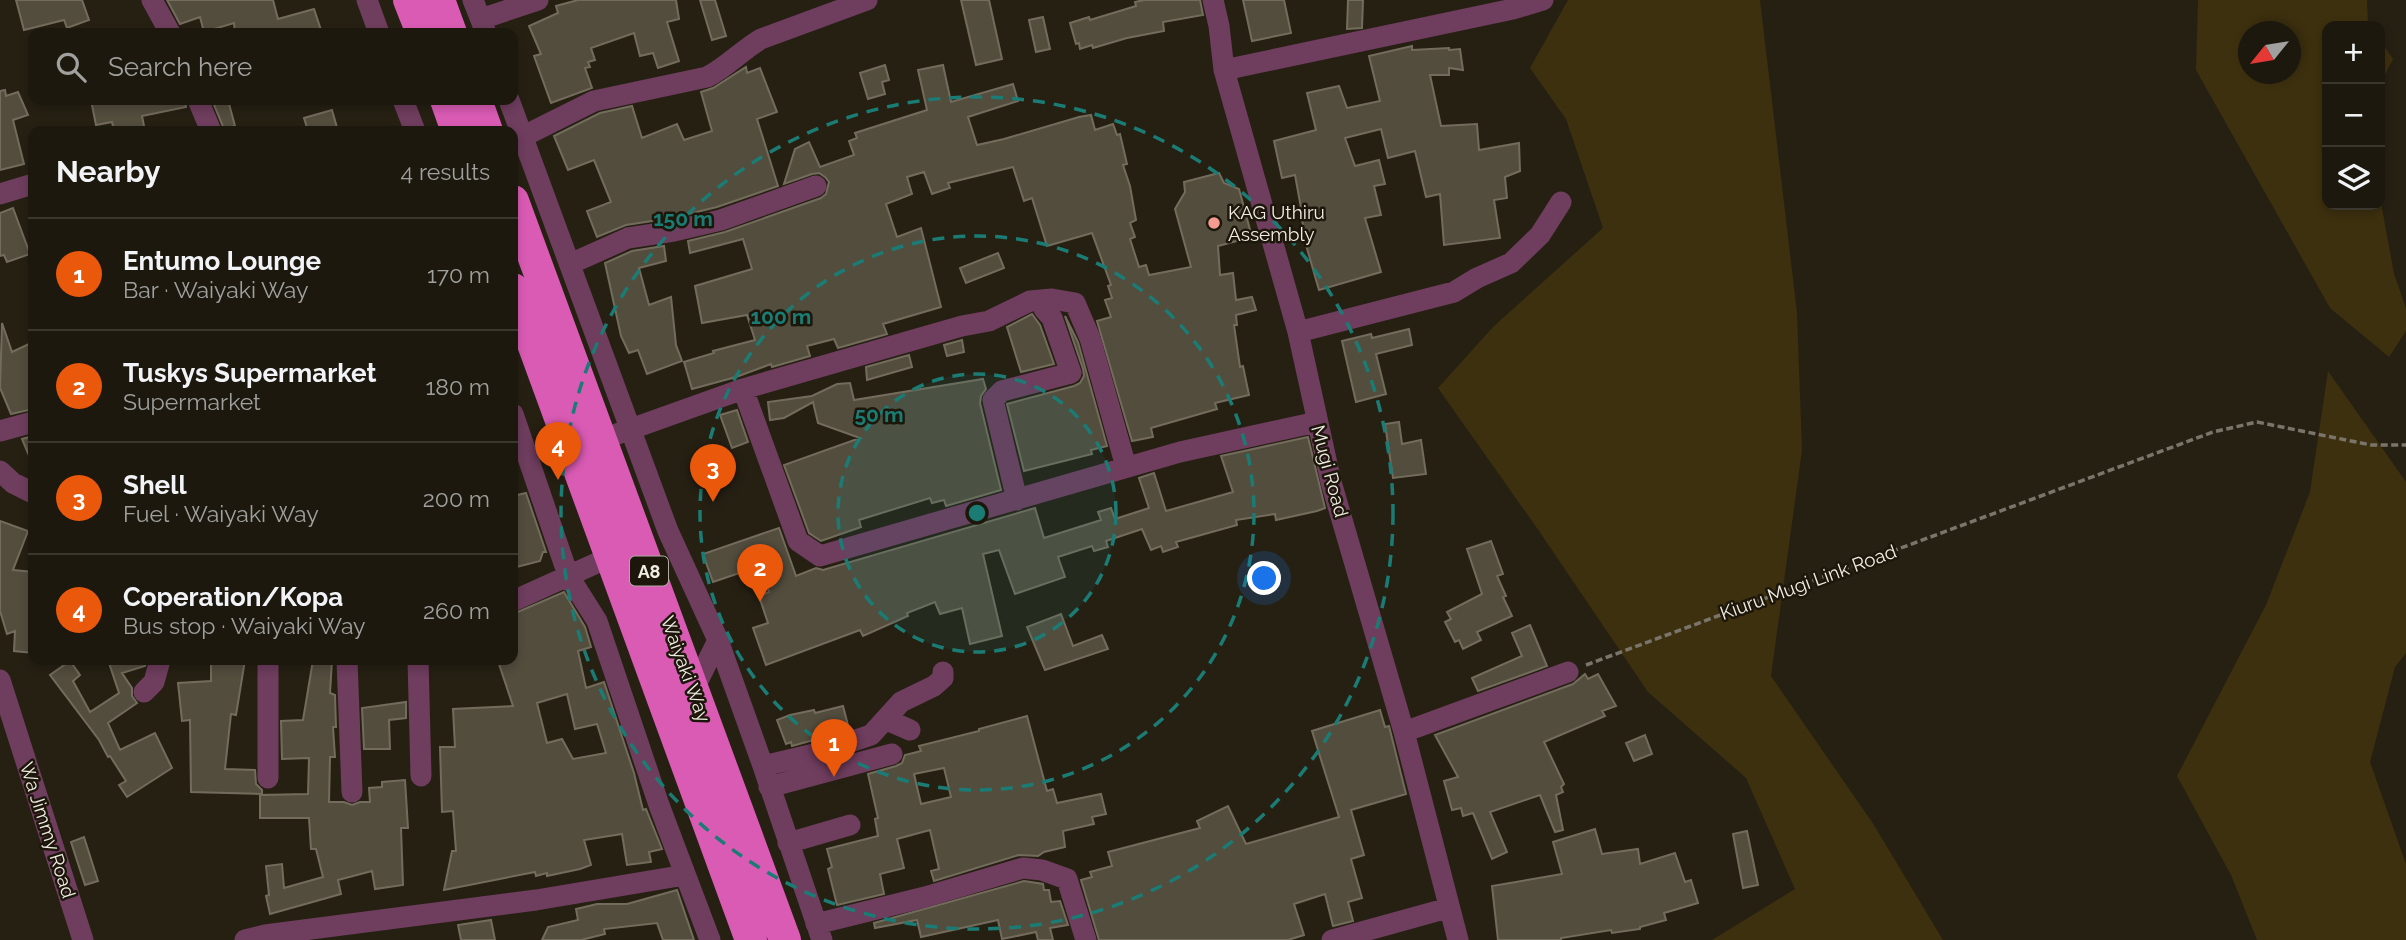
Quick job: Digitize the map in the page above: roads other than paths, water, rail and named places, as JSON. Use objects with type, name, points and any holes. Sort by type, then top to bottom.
[{"type":"highway","points":[[409,0],[420,28]]},
{"type":"highway","points":[[439,0],[450,28]]},
{"type":"highway","points":[[448,105],[455,126]]},
{"type":"highway","points":[[478,105],[485,126]]},
{"type":"highway","name":"Waiyaki Way","points":[[518,215],[785,940]]},
{"type":"highway","name":"Waiyaki Way","points":[[518,303],[751,940]]},
{"type":"street","points":[[152,0],[167,28]]},
{"type":"street","points":[[367,0],[377,28]]},
{"type":"street","points":[[480,17],[538,0]]},
{"type":"street","points":[[522,137],[594,101],[707,77],[761,39],[867,0]]},
{"type":"street","name":"Mugi Road","points":[[1213,0],[1224,70],[1298,332],[1331,482],[1404,732],[1458,940]]},
{"type":"street","points":[[1224,70],[1513,9],[1543,0]]},
{"type":"street","points":[[200,105],[209,126]]},
{"type":"street","points":[[405,105],[413,126]]},
{"type":"street","points":[[511,105],[668,531],[718,640],[819,932],[1023,868],[1042,870],[1067,879],[1086,940]]},
{"type":"street","points":[[0,194],[28,186]]},
{"type":"street","points":[[570,264],[628,238],[721,220],[816,186]]},
{"type":"street","points":[[1298,332],[1454,292],[1511,263],[1540,235],[1561,202]]},
{"type":"street","points":[[599,439],[743,389],[962,326],[989,321],[1030,301],[1052,299],[1075,303],[1090,338],[1126,467]]},
{"type":"street","points":[[1017,500],[993,400],[1002,391],[1071,373],[1052,317],[1044,309]]},
{"type":"street","points":[[743,389],[798,541],[820,556],[1180,452],[1317,422]]},
{"type":"street","points":[[0,431],[28,423]]},
{"type":"street","points":[[518,429],[568,575],[597,621],[710,940]]},
{"type":"street","points":[[0,471],[13,483],[28,491]]},
{"type":"street","points":[[518,599],[610,557]]},
{"type":"street","points":[[694,689],[718,640]]},
{"type":"street","points":[[145,692],[154,682],[159,665]]},
{"type":"street","points":[[268,665],[268,778]]},
{"type":"street","points":[[346,665],[352,792]]},
{"type":"street","points":[[418,665],[421,776]]},
{"type":"street","points":[[763,766],[871,735],[907,698],[938,683],[943,678],[943,672]]},
{"type":"street","points":[[1404,732],[1568,672]]},
{"type":"street","name":"Wa Jimmy Road","points":[[0,680],[5,714],[83,940]]},
{"type":"street","points":[[887,720],[910,730]]},
{"type":"street","points":[[769,787],[892,754]]},
{"type":"street","points":[[788,844],[850,825]]},
{"type":"street","points":[[245,940],[265,935],[536,900],[685,875]]},
{"type":"street","points":[[1332,940],[1448,908]]},
{"type":"place","name":"KAG Uthiru Assembly","points":[[1214,223]]},
{"type":"place","name":"Coperation/Kopa","points":[[558,480]]},
{"type":"place","name":"Shell","points":[[713,502]]},
{"type":"place","name":"Tuskys Supermarket","points":[[760,602]]},
{"type":"place","name":"Entumo Lounge","points":[[834,777]]}]
